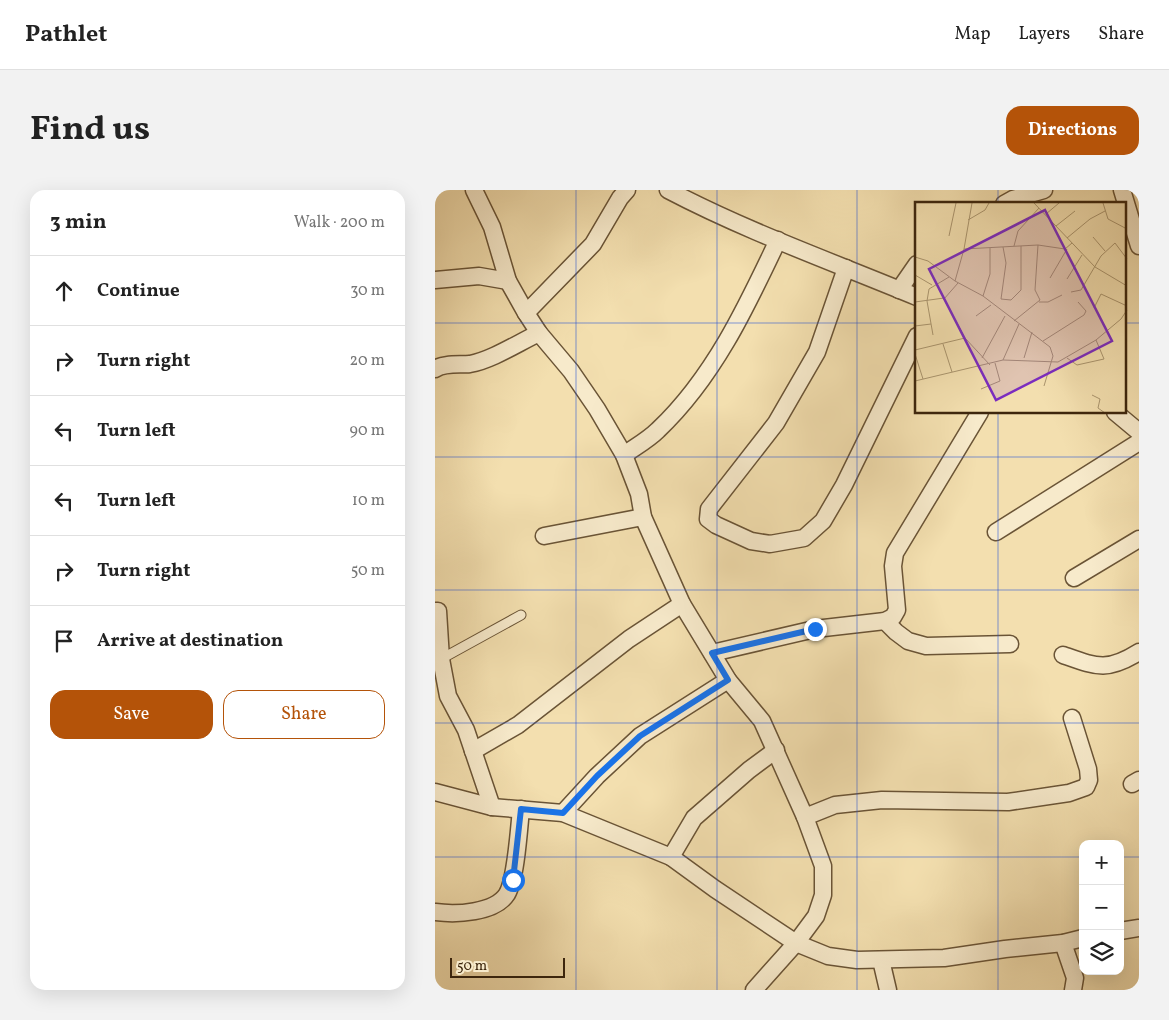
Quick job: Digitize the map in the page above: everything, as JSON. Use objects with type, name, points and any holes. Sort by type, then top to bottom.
[{"type":"street","points":[[474,190],[492,227],[508,281],[539,333],[571,371],[597,409],[624,455],[639,494],[643,517],[682,604],[728,680],[762,721],[805,817],[823,866],[823,894],[816,916],[797,943],[754,990]]},
{"type":"street","points":[[527,313],[593,244],[619,198],[627,190]]},
{"type":"street","points":[[668,190],[695,204],[778,240],[915,296]]},
{"type":"street","points":[[1008,202],[1044,190]]},
{"type":"street","points":[[1122,190],[1134,213],[1139,246]]},
{"type":"street","points":[[624,455],[657,431],[686,400],[713,365],[754,290],[778,240]]},
{"type":"street","points":[[899,290],[915,267]]},
{"type":"street","points":[[846,268],[817,352],[776,423],[709,509],[708,519],[716,525],[751,541],[770,544],[804,538],[823,521],[844,485],[915,340]]},
{"type":"street","points":[[435,280],[479,276],[508,281]]},
{"type":"street","points":[[435,368],[471,363],[499,353],[539,333]]},
{"type":"street","points":[[712,653],[815,629],[885,621],[893,617],[897,610],[893,566],[895,553],[979,414]]},
{"type":"street","points":[[1117,414],[1139,432]]},
{"type":"street","points":[[996,532],[1139,442]]},
{"type":"street","points":[[544,536],[643,517]]},
{"type":"street","points":[[1073,578],[1139,539]]},
{"type":"street","points":[[473,751],[518,725],[629,639],[682,604]]},
{"type":"street","points":[[436,608],[441,659],[448,696],[465,730],[492,807]]},
{"type":"street","points":[[885,621],[908,642],[926,646],[1010,644]]},
{"type":"street","points":[[1063,655],[1095,666],[1113,665],[1139,652]]},
{"type":"street","points":[[563,813],[597,776],[640,736],[728,680]]},
{"type":"street","points":[[805,817],[835,806],[882,800],[1008,802],[1069,793],[1086,787],[1089,780],[1088,769],[1073,718]]},
{"type":"street","points":[[671,857],[694,818],[749,770],[776,750]]},
{"type":"street","points":[[435,792],[492,807],[563,813],[671,857],[715,889],[797,943],[828,956],[857,960],[944,958],[1005,948],[1063,943],[1079,939]]},
{"type":"street","points":[[435,912],[475,912],[499,903],[508,893],[513,880],[521,809]]},
{"type":"street","points":[[1124,930],[1139,928]]},
{"type":"street","points":[[1063,943],[1075,978],[1073,990]]},
{"type":"street","points":[[881,960],[888,990]]},
{"type":"lane","points":[[441,659],[521,615]]},
{"type":"route","points":[[513,880],[521,809],[563,813],[597,776],[640,736],[728,680],[712,653],[815,629]]}]
